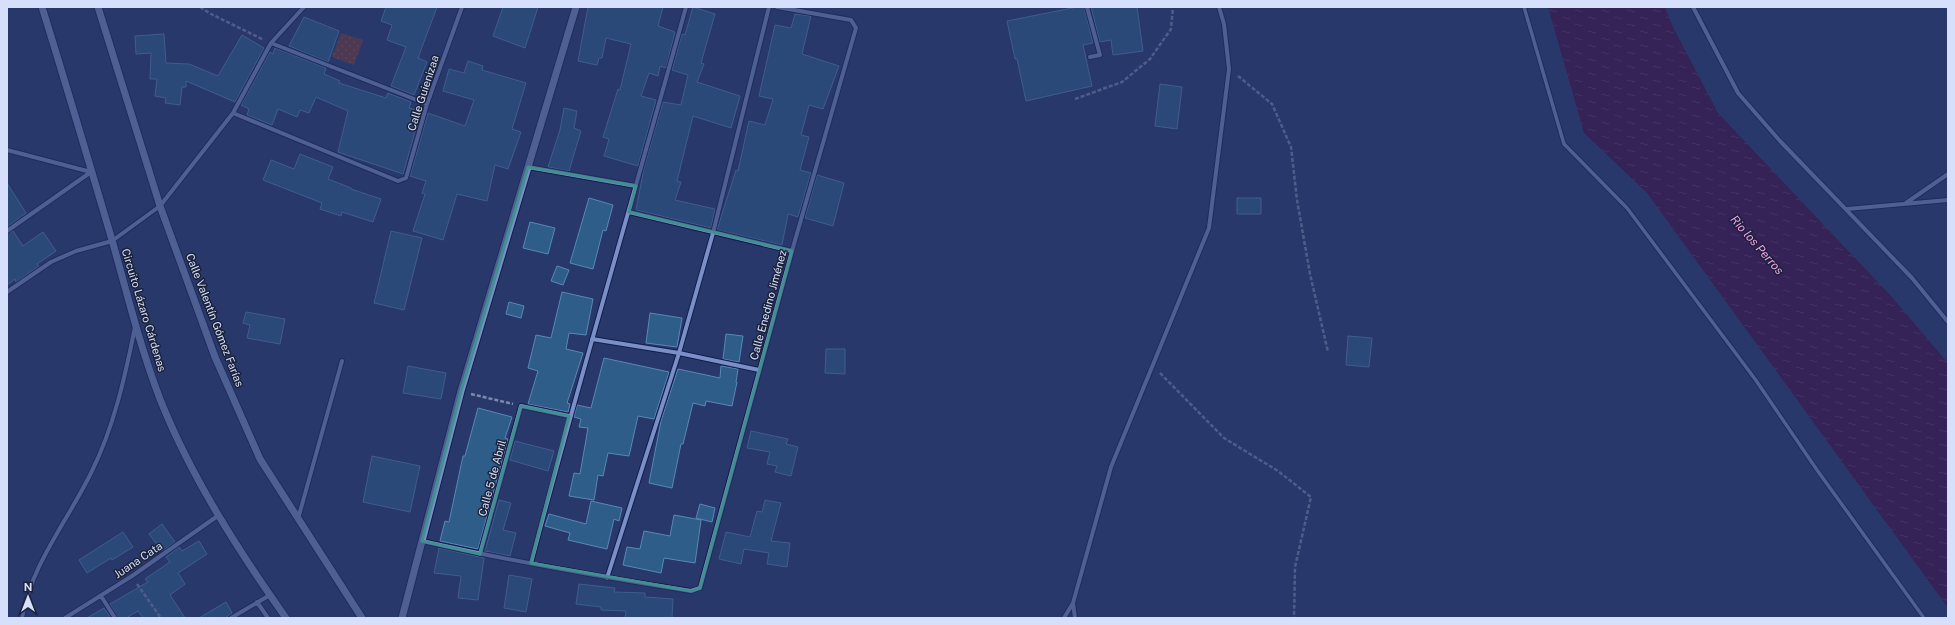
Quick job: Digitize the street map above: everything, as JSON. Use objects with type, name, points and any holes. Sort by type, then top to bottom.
[{"type":"street","name":"Circuito Lázaro Cárdenas","points":[[42,7],[112,241],[135,326],[160,400],[189,461],[219,514],[286,618]]},
{"type":"street","name":"Calle Valentín Gómez Farías","points":[[98,7],[160,206],[215,358],[256,452],[270,477],[362,618]]},
{"type":"street","points":[[7,292],[51,262],[76,251],[112,241],[160,206],[233,113],[271,43],[304,7]]},
{"type":"street","name":"Calle Guienizaa","points":[[233,113],[398,181],[406,178],[428,104],[462,7]]},
{"type":"street","points":[[402,618],[461,391],[576,7]]},
{"type":"street","points":[[531,563],[569,416],[629,212],[686,7]]},
{"type":"street","points":[[422,540],[480,554],[608,578],[679,353],[713,233],[769,7]]},
{"type":"street","name":"Calle Enedino Jiménez","points":[[608,578],[691,591],[700,588],[792,251],[856,28],[851,20],[776,7]]},
{"type":"street","points":[[1087,7],[1100,55],[1090,57]]},
{"type":"street","points":[[1064,618],[1073,603],[1111,467],[1209,228],[1229,69],[1224,24],[1219,7]]},
{"type":"street","points":[[1524,7],[1564,144],[1632,215],[1755,379],[1817,470],[1924,618]]},
{"type":"street","points":[[1693,7],[1738,93],[1780,140],[1912,278],[1948,322]]},
{"type":"street","points":[[271,43],[428,104]]},
{"type":"street","points":[[7,150],[91,172]]},
{"type":"street","points":[[528,167],[636,186]]},
{"type":"street","points":[[7,231],[91,172]]},
{"type":"street","points":[[1904,205],[1948,174]]},
{"type":"street","points":[[1847,209],[1948,200]]},
{"type":"street","points":[[629,212],[792,251]]},
{"type":"street","points":[[22,618],[32,579],[92,471],[110,429],[124,378],[135,326]]},
{"type":"street","points":[[592,338],[679,353],[759,370]]},
{"type":"street","points":[[298,519],[342,361]]},
{"type":"street","points":[[521,406],[569,416]]},
{"type":"street","name":"Calle 5 de Abril","points":[[480,554],[521,406]]},
{"type":"street","name":"Juana Cata","points":[[65,618],[132,576],[219,514]]},
{"type":"street","points":[[231,618],[270,595]]},
{"type":"street","points":[[101,596],[115,618]]},
{"type":"street","points":[[257,602],[268,618]]},
{"type":"street","points":[[1073,603],[1075,618]]},
{"type":"path","points":[[200,7],[211,14],[271,43]]},
{"type":"path","points":[[1075,99],[1122,82],[1150,59],[1171,29],[1173,7]]},
{"type":"path","points":[[1229,69],[1272,104],[1291,147],[1310,274],[1328,352]]},
{"type":"path","points":[[1153,366],[1224,438],[1278,471],[1311,497],[1295,567],[1294,618]]},
{"type":"path","points":[[461,391],[521,406]]},
{"type":"path","points":[[132,576],[161,618]]},
{"type":"highlighted area","points":[[528,167],[636,186],[629,212],[792,251],[700,588],[691,591],[531,563],[569,416],[521,406],[480,554],[422,541],[461,391]]},
{"type":"shaded area","points":[[341,33],[363,40],[354,65],[332,57]]},
{"type":"water","name":"Rio los Perros","points":[[1548,7],[1665,7],[1673,27],[1718,113],[1891,296],[1948,363],[1948,608],[1647,193],[1584,133]]},
{"type":"building","points":[[386,7],[437,7],[418,58],[427,62],[414,95],[391,86],[406,47],[387,40],[392,25],[381,21]]},
{"type":"building","points":[[503,7],[538,7],[525,48],[493,36]]},
{"type":"building","points":[[588,7],[663,7],[658,26],[675,32],[666,68],[660,66],[658,76],[649,73],[641,96],[656,100],[638,166],[604,156],[609,139],[603,137],[618,89],[620,90],[631,44],[606,38],[602,58],[599,58],[597,65],[578,61]]},
{"type":"building","points":[[693,7],[715,14],[701,63],[704,64],[697,82],[740,96],[731,128],[693,116],[677,181],[681,182],[675,200],[715,209],[711,228],[636,210],[644,168],[663,102],[681,105],[688,75],[672,70],[682,34],[685,35]]},
{"type":"building","points":[[1077,7],[1084,7],[1093,43],[1083,45],[1092,86],[1026,101],[1007,21]]},
{"type":"building","points":[[1091,7],[1137,7],[1143,51],[1113,55],[1111,40],[1100,42]]},
{"type":"building","points":[[795,14],[811,16],[802,54],[839,66],[823,109],[809,105],[801,135],[809,137],[800,170],[811,173],[798,217],[788,214],[782,245],[717,230],[736,170],[738,171],[749,121],[765,125],[773,99],[759,96],[775,25],[791,28]]},
{"type":"building","points":[[304,17],[339,31],[328,62],[289,46]]},
{"type":"building","points":[[164,34],[166,63],[189,64],[218,76],[242,35],[264,48],[235,102],[186,81],[186,87],[182,87],[180,105],[165,103],[166,98],[155,96],[157,79],[150,79],[151,53],[136,54],[135,36]]},
{"type":"building","points":[[275,48],[326,68],[324,74],[340,81],[339,83],[386,98],[388,93],[411,102],[409,108],[421,111],[403,174],[338,152],[348,111],[316,97],[309,113],[300,110],[297,117],[278,109],[272,125],[247,115],[249,109],[241,105],[270,52],[273,54]]},
{"type":"building","points":[[468,61],[483,66],[482,70],[526,83],[512,129],[521,132],[508,169],[495,165],[487,201],[457,194],[443,240],[413,231],[425,194],[422,193],[426,181],[410,176],[428,113],[465,126],[474,100],[443,91],[449,69],[464,73]]},
{"type":"building","points":[[1160,84],[1182,87],[1177,129],[1155,126]]},
{"type":"building","points":[[564,108],[577,111],[574,128],[581,131],[569,171],[548,167],[560,130]]},
{"type":"building","points":[[300,154],[333,167],[328,179],[351,189],[381,199],[373,222],[342,212],[341,216],[320,209],[322,203],[263,180],[271,160],[294,169]]},
{"type":"building","points":[[817,175],[844,183],[833,226],[805,218]]},
{"type":"building","points":[[7,183],[26,213],[7,227]]},
{"type":"building","points":[[589,198],[613,205],[606,231],[603,230],[593,269],[570,263]]},
{"type":"building","points":[[1237,198],[1261,198],[1261,214],[1237,214]]},
{"type":"building","points":[[530,222],[555,228],[548,254],[523,248]]},
{"type":"building","points":[[13,231],[23,246],[43,232],[56,251],[37,264],[39,266],[16,282],[15,279],[7,285],[7,234]]},
{"type":"building","points":[[391,231],[422,238],[404,310],[374,303]]},
{"type":"building","points":[[557,266],[569,270],[563,285],[551,281]]},
{"type":"building","points":[[562,292],[593,299],[586,335],[569,333],[566,349],[583,353],[567,403],[570,404],[568,412],[528,404],[538,371],[528,368],[536,335],[551,338]]},
{"type":"building","points":[[509,302],[524,306],[521,318],[506,314]]},
{"type":"building","points":[[246,312],[285,319],[280,344],[247,338],[250,325],[243,323]]},
{"type":"building","points":[[650,313],[682,318],[677,347],[646,343]]},
{"type":"building","points":[[726,334],[743,336],[739,362],[723,359]]},
{"type":"building","points":[[1348,336],[1372,338],[1369,367],[1346,365]]},
{"type":"building","points":[[826,349],[845,349],[845,374],[825,373]]},
{"type":"building","points":[[604,358],[669,372],[654,419],[638,416],[629,456],[608,453],[603,476],[598,475],[594,500],[569,496],[574,473],[580,474],[588,428],[579,427],[581,419],[574,417],[577,405],[591,408]]},
{"type":"building","points":[[408,366],[446,373],[441,399],[403,393]]},
{"type":"building","points":[[721,366],[738,369],[732,406],[706,401],[705,406],[693,403],[683,444],[681,444],[672,488],[649,483],[661,421],[678,369],[720,378]]},
{"type":"building","points":[[478,408],[512,417],[505,438],[508,439],[478,549],[440,541],[445,521],[449,522],[463,456],[465,456]]},
{"type":"building","points":[[751,431],[788,439],[786,444],[798,447],[791,476],[775,472],[777,466],[767,464],[770,452],[747,448]]},
{"type":"building","points":[[515,441],[554,451],[548,471],[510,460]]},
{"type":"building","points":[[372,456],[420,466],[410,512],[363,502]]},
{"type":"building","points":[[499,500],[511,503],[503,530],[516,533],[510,556],[485,551]]},
{"type":"building","points":[[765,500],[781,503],[771,541],[790,543],[787,567],[767,564],[769,553],[744,549],[741,564],[719,559],[726,532],[750,537],[757,511],[762,512]]},
{"type":"building","points":[[591,501],[622,508],[619,521],[614,519],[607,549],[568,540],[570,533],[545,526],[549,514],[586,524]]},
{"type":"building","points":[[700,504],[715,508],[712,522],[696,518]]},
{"type":"building","points":[[674,515],[701,520],[695,563],[664,558],[661,573],[623,565],[627,547],[640,549],[644,531],[670,536]]},
{"type":"building","points":[[162,524],[175,542],[162,551],[149,534]]},
{"type":"building","points":[[123,532],[133,547],[112,560],[111,558],[87,573],[79,560]]},
{"type":"building","points":[[199,541],[207,554],[178,573],[185,584],[170,595],[185,618],[143,618],[138,611],[126,618],[118,618],[110,604],[148,582],[145,579],[170,562],[166,557],[179,547],[182,551]]},
{"type":"building","points":[[439,548],[484,558],[478,600],[458,598],[461,576],[434,573]]},
{"type":"building","points":[[509,575],[532,579],[526,612],[504,608]]},
{"type":"building","points":[[579,584],[615,588],[614,592],[645,593],[645,597],[673,599],[672,618],[625,618],[626,611],[601,610],[601,607],[576,604]]},
{"type":"building","points":[[226,602],[232,613],[225,618],[199,618]]},
{"type":"building","points":[[104,608],[111,618],[87,618]]}]
